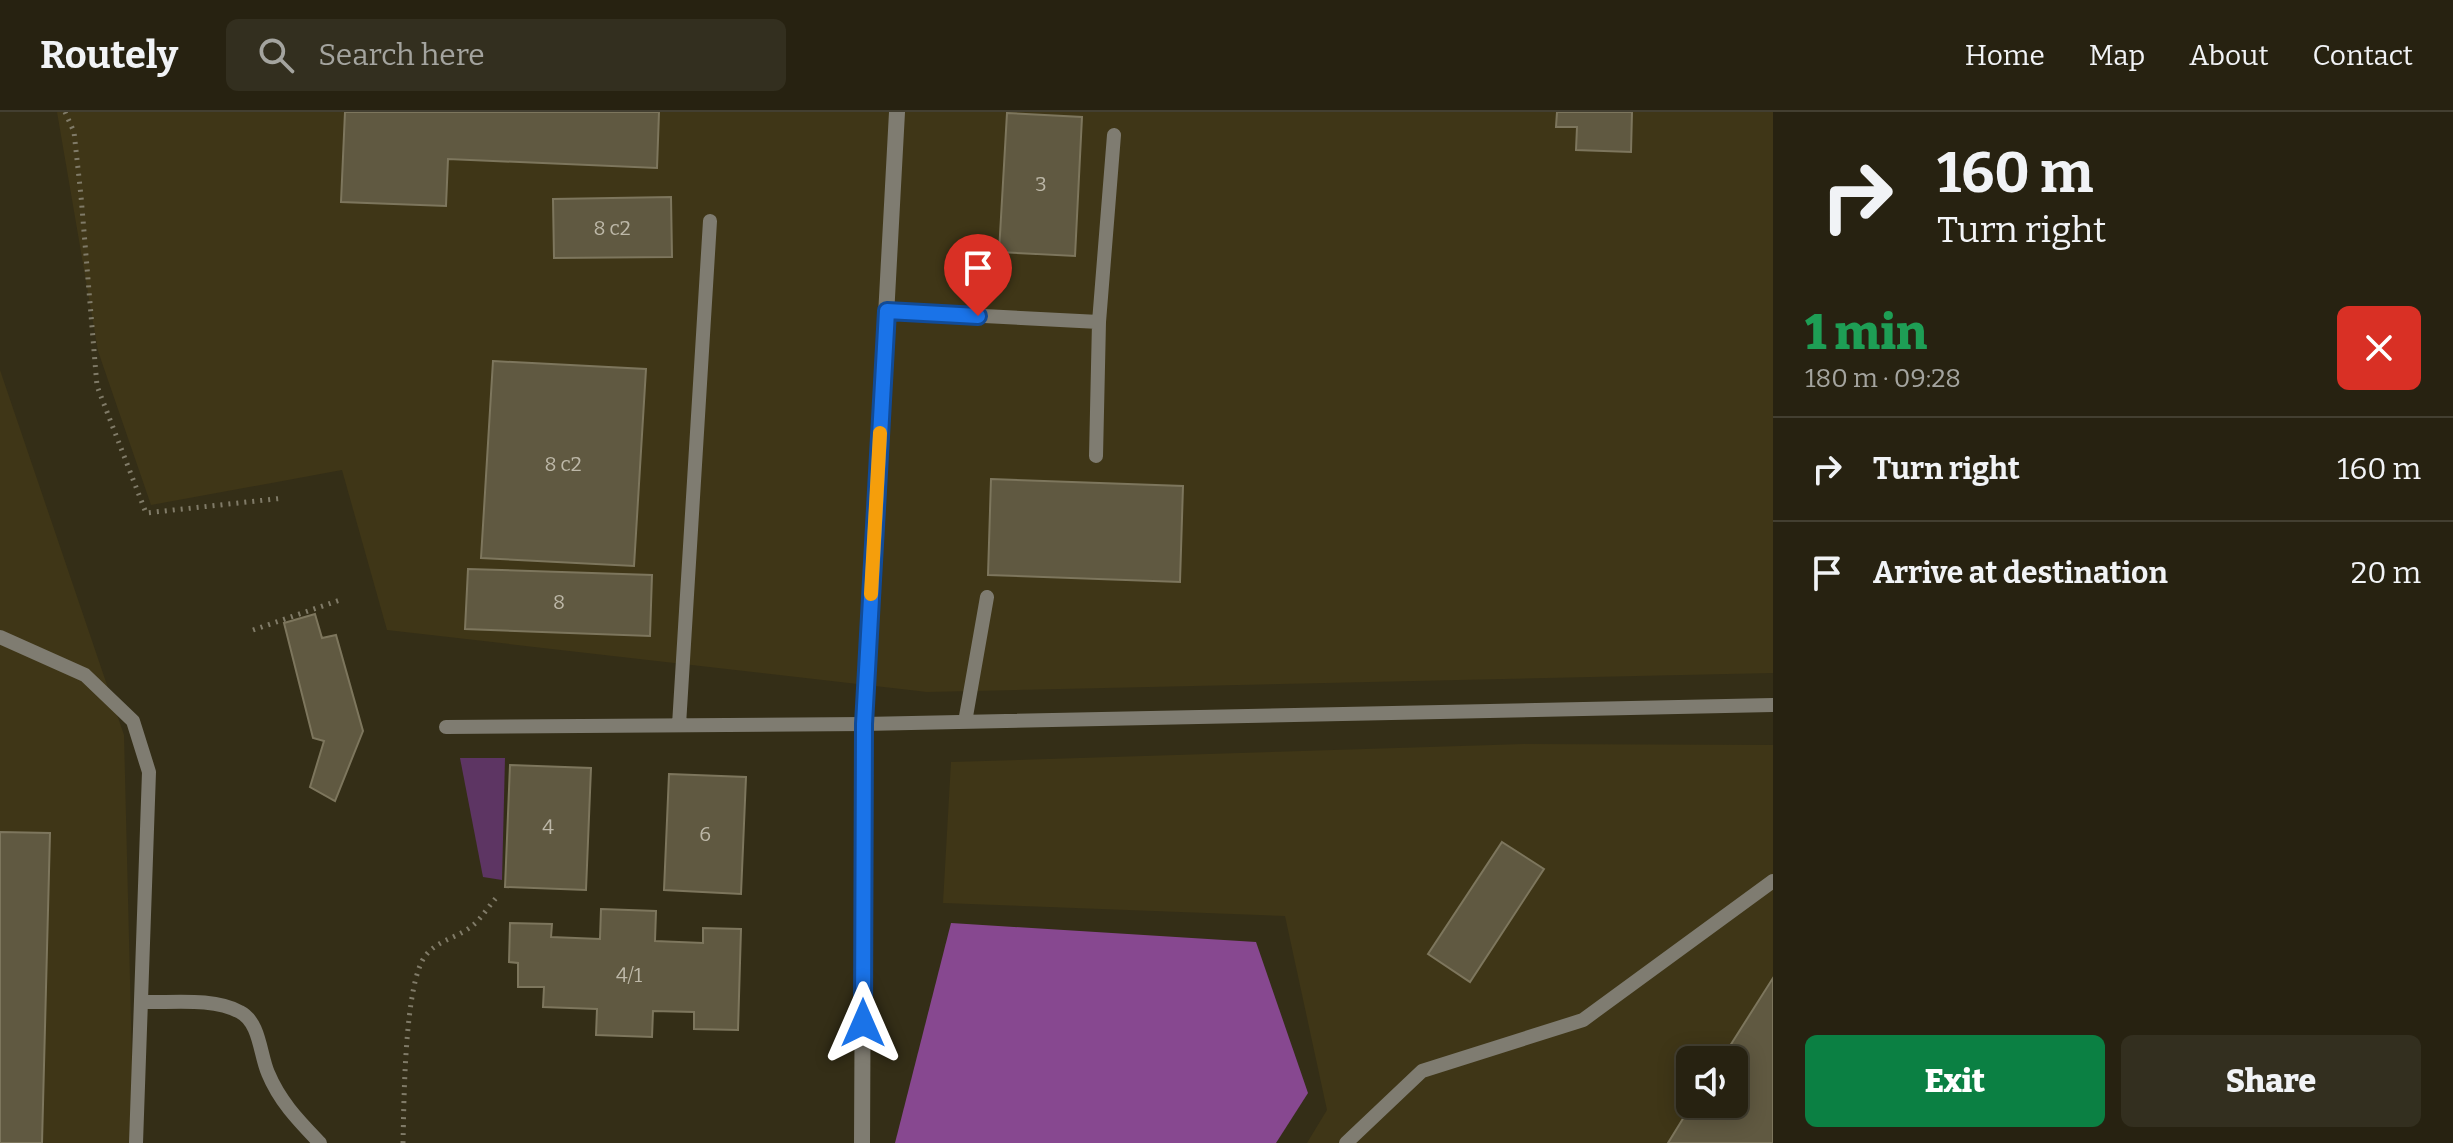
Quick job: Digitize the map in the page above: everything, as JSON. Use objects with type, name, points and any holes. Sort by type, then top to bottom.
[{"type":"street","points":[[862,1143],[864,724],[897,112]]},
{"type":"lane","points":[[1096,456],[1099,322],[1114,135]]},
{"type":"lane","points":[[679,725],[710,221]]},
{"type":"lane","points":[[887,311],[1099,322]]},
{"type":"lane","points":[[965,722],[987,597]]},
{"type":"lane","points":[[0,637],[85,675],[133,721],[149,772],[136,1143]]},
{"type":"lane","points":[[446,727],[864,724],[1773,705]]},
{"type":"lane","points":[[1346,1143],[1422,1071],[1583,1020],[1773,881]]},
{"type":"lane","points":[[141,1002],[211,1004],[245,1015],[252,1025],[267,1072],[281,1099],[320,1143]]},
{"type":"path","points":[[65,112],[74,132],[80,183],[97,386],[146,513],[284,498]]},
{"type":"path","points":[[253,630],[340,600]]},
{"type":"path","points":[[403,1143],[403,1085],[417,967],[441,941],[473,925],[496,898]]},
{"type":"shaded area","points":[[57,112],[1773,112],[1773,673],[927,692],[387,630],[342,470],[151,505],[98,351]]},
{"type":"shaded area","points":[[0,370],[124,735],[134,1143],[0,1143]]},
{"type":"shaded area","points":[[1524,744],[1773,745],[1773,1143],[1307,1143],[1327,1110],[1285,916],[943,903],[951,762]]},
{"type":"shaded area","points":[[460,758],[505,758],[502,880],[483,877]]},
{"type":"shaded area","points":[[951,923],[1256,942],[1308,1093],[1276,1143],[895,1143]]},
{"type":"building","points":[[345,112],[659,112],[657,168],[448,159],[446,206],[341,202]]},
{"type":"building","points":[[1557,112],[1632,112],[1631,152],[1576,150],[1577,127],[1556,127]]},
{"type":"building","points":[[1007,113],[1082,117],[1075,256],[999,252]]},
{"type":"building","points":[[671,197],[672,257],[554,258],[553,199]]},
{"type":"building","points":[[493,361],[646,369],[634,566],[481,558]]},
{"type":"building","points":[[991,479],[1183,486],[1180,582],[988,575]]},
{"type":"building","points":[[468,569],[652,575],[650,636],[465,629]]},
{"type":"building","points":[[315,614],[322,638],[336,635],[363,731],[335,801],[310,787],[324,741],[313,738],[284,623]]},
{"type":"building","points":[[510,765],[591,768],[586,890],[505,887]]},
{"type":"building","points":[[669,774],[746,777],[741,894],[664,890]]},
{"type":"building","points":[[0,832],[50,833],[42,1143],[0,1143]]},
{"type":"building","points":[[1502,842],[1544,869],[1470,982],[1428,954]]},
{"type":"building","points":[[601,909],[656,911],[655,941],[703,943],[703,928],[741,929],[738,1030],[694,1029],[694,1012],[653,1011],[652,1037],[596,1035],[597,1009],[543,1007],[544,987],[518,987],[518,963],[509,962],[510,923],[552,924],[551,937],[600,939]]},
{"type":"building","points":[[1773,978],[1773,1143],[1668,1143],[1683,1118],[1748,1118],[1748,1046],[1730,1046]]},
{"type":"slow traffic","points":[[871,594],[880,433]]},
{"type":"route","points":[[863,1023],[864,724],[887,311],[978,316]]}]
